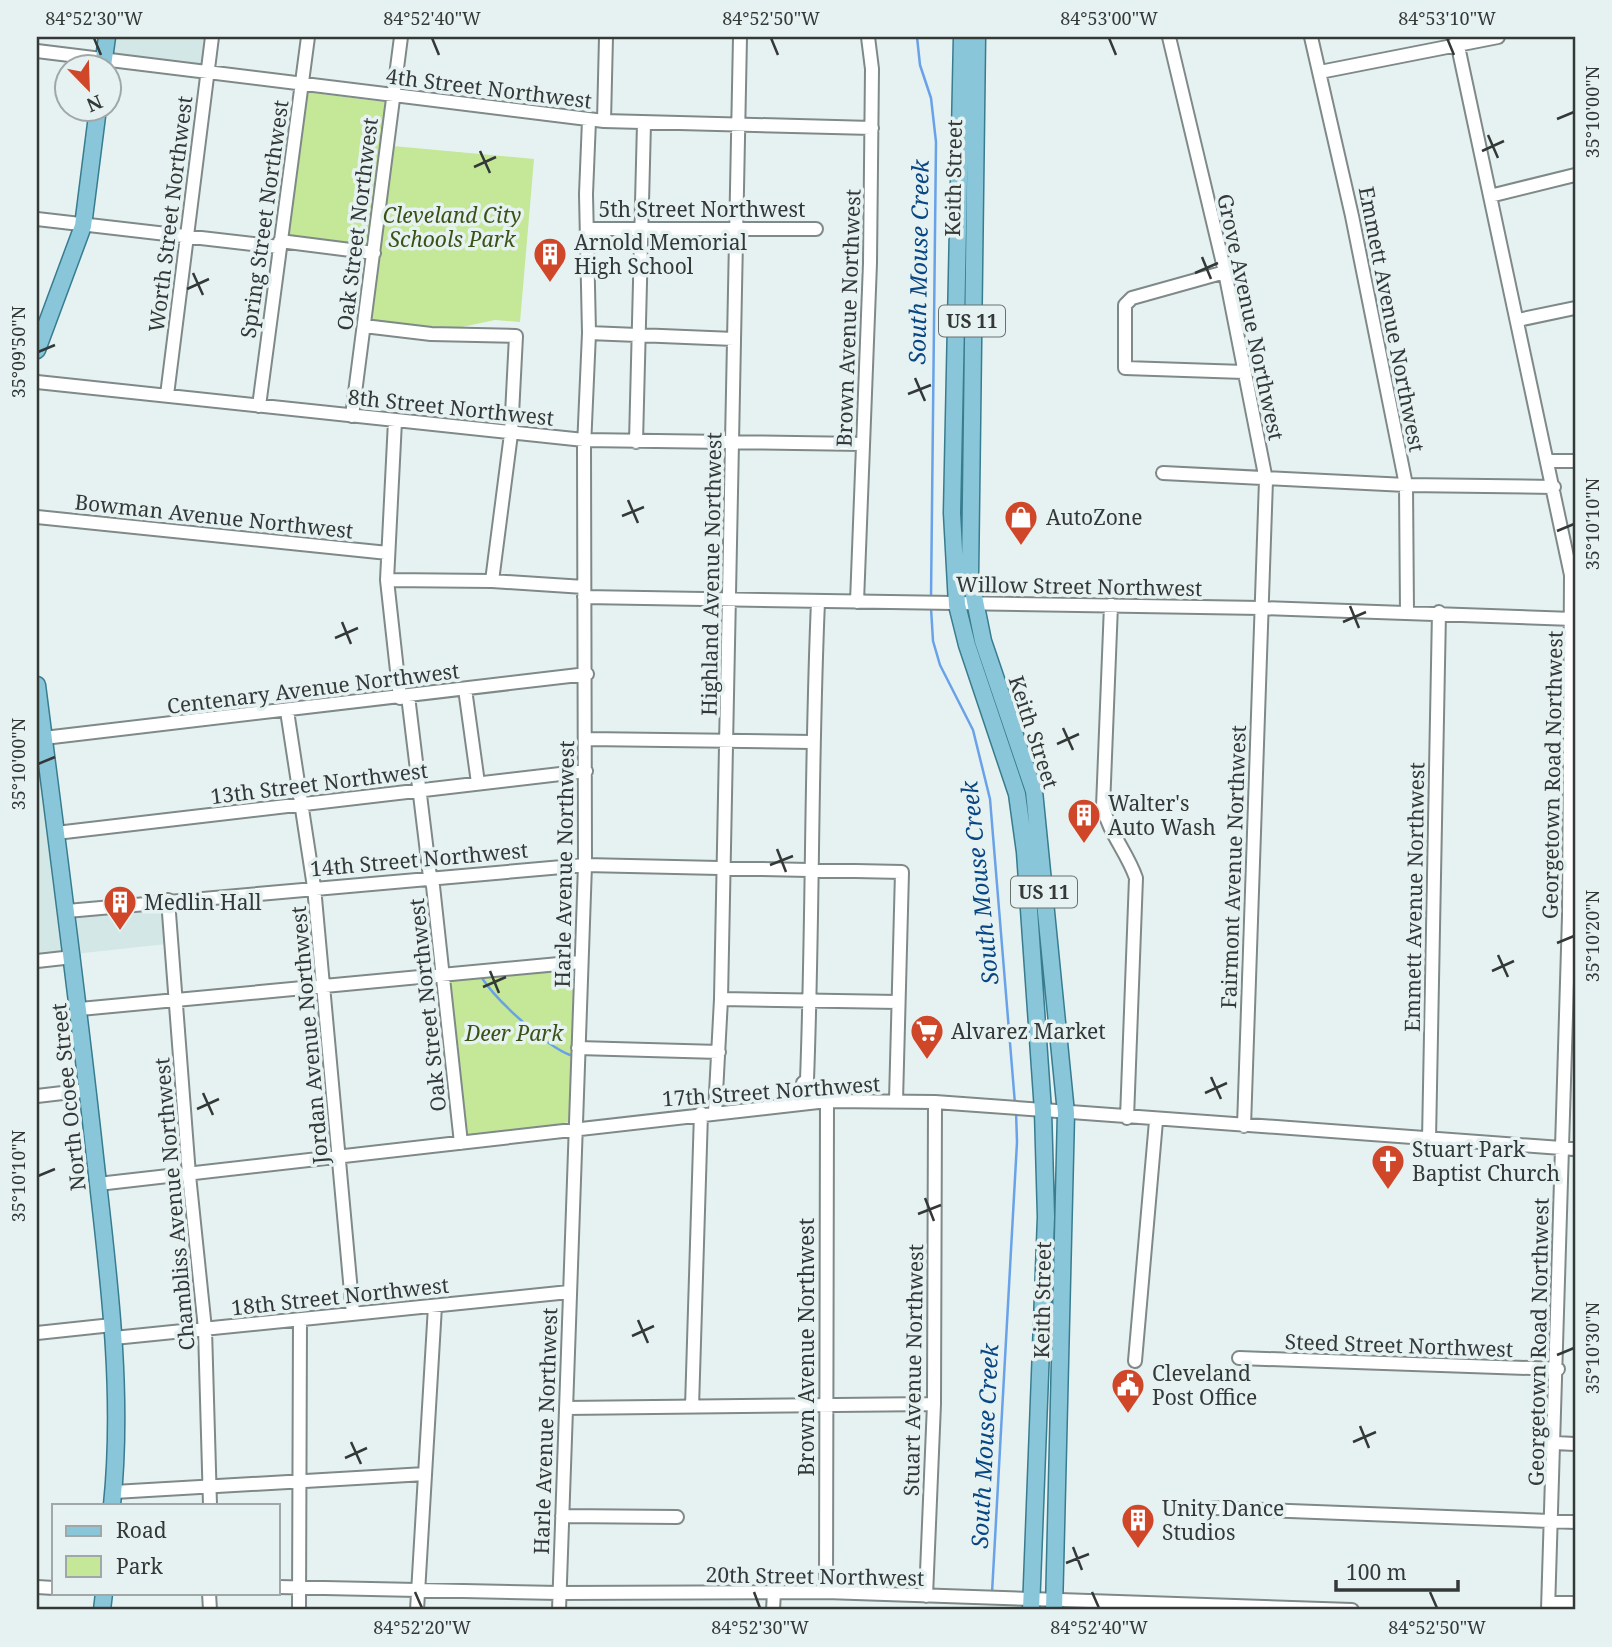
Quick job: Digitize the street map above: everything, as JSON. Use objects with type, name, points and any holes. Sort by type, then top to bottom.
[{"type":"main road","name":"Keith Street","points":[[962,37],[952,513],[957,605],[967,645],[1017,794],[1025,852],[1036,1111],[1046,1221],[1032,1606]]},
{"type":"main road","name":"Keith Street","points":[[977,37],[970,564],[982,642],[1034,791],[1066,1113],[1054,1606]]},
{"type":"main road","points":[[37,350],[83,226],[96,122]]},
{"type":"main road","points":[[955,310],[972,310]]},
{"type":"main road","name":"North Ocoee Street","points":[[37,685],[80,1009],[113,1331],[116,1401],[113,1499]]},
{"type":"main road","points":[[1046,1221],[1065,1194]]},
{"type":"main road","points":[[1035,1497],[1044,1472],[1058,1462]]},
{"type":"street","name":"Worth Street Northwest","points":[[167,396],[212,37]]},
{"type":"street","name":"Spring Street Northwest","points":[[259,406],[309,37]]},
{"type":"street","name":"Oak Street Northwest","points":[[352,416],[401,37]]},
{"type":"street","points":[[604,121],[606,37]]},
{"type":"street","name":"Highland Avenue Northwest","points":[[715,1112],[721,999],[727,741],[740,37]]},
{"type":"street","name":"Brown Avenue Northwest","points":[[857,602],[870,263],[872,69],[868,37]]},
{"type":"street","name":"Grove Avenue Northwest","points":[[1169,37],[1225,272],[1266,480],[1261,608]]},
{"type":"street","name":"Emmett Avenue Northwest","points":[[1311,37],[1406,485],[1407,612]]},
{"type":"street","points":[[1320,72],[1457,41],[1498,37]]},
{"type":"street","name":"Georgetown Road Northwest","points":[[1457,41],[1549,461],[1571,575],[1574,614],[1568,1149],[1548,1606]]},
{"type":"street","name":"4th Street Northwest","points":[[122,65],[589,120],[872,128]]},
{"type":"street","name":"Harle Avenue Northwest","points":[[559,1610],[585,865],[587,674],[584,440],[589,333],[589,120]]},
{"type":"street","points":[[636,442],[644,123]]},
{"type":"street","points":[[1490,196],[1575,176]]},
{"type":"street","points":[[37,219],[185,237],[374,253]]},
{"type":"street","name":"5th Street Northwest","points":[[588,229],[642,226],[736,230],[816,229]]},
{"type":"street","points":[[1225,272],[1132,298],[1125,305],[1125,368],[1244,372]]},
{"type":"street","points":[[1518,320],[1575,308]]},
{"type":"street","points":[[364,326],[431,334],[516,336],[511,434],[492,581]]},
{"type":"street","points":[[589,333],[734,339]]},
{"type":"street","name":"8th Street Northwest","points":[[37,383],[584,440],[863,444]]},
{"type":"street","name":"Oak Street Northwest","points":[[395,421],[387,580],[433,886],[461,1143]]},
{"type":"street","points":[[1549,461],[1575,461]]},
{"type":"street","points":[[1163,473],[1266,480],[1554,487]]},
{"type":"street","name":"Bowman Avenue Northwest","points":[[37,517],[388,553]]},
{"type":"street","name":"Willow Street Northwest","points":[[387,580],[492,581],[584,592],[730,601],[1574,614]]},
{"type":"street","points":[[803,1083],[807,1080],[810,1000],[812,742],[818,602]]},
{"type":"street","points":[[1111,606],[1104,807],[1108,825],[1136,878],[1127,1118]]},
{"type":"street","name":"Fairmont Avenue Northwest","points":[[1244,1126],[1261,608]]},
{"type":"street","name":"Emmett Avenue Northwest","points":[[1429,1140],[1439,612]]},
{"type":"street","name":"Centenary Avenue Northwest","points":[[44,738],[587,674]]},
{"type":"street","points":[[466,689],[478,783]]},
{"type":"street","name":"Jordan Avenue Northwest","points":[[286,711],[314,887],[353,1314]]},
{"type":"street","points":[[586,739],[812,742]]},
{"type":"street","name":"13th Street Northwest","points":[[56,832],[303,806],[586,771]]},
{"type":"street","points":[[1025,852],[1042,851]]},
{"type":"street","name":"14th Street Northwest","points":[[67,911],[585,865],[902,872],[898,1002]]},
{"type":"street","name":"Chambliss Avenue Northwest","points":[[169,900],[189,1175],[205,1329],[210,1504]]},
{"type":"street","points":[[37,961],[73,957]]},
{"type":"street","points":[[80,1009],[580,962]]},
{"type":"street","points":[[721,999],[898,1002],[896,1101]]},
{"type":"street","points":[[578,1048],[719,1052]]},
{"type":"street","points":[[37,1096],[88,1090]]},
{"type":"street","name":"Brown Avenue Northwest","points":[[825,1592],[827,1101]]},
{"type":"street","name":"17th Street Northwest","points":[[98,1184],[340,1159],[701,1113],[827,1101],[935,1102],[1156,1121],[1568,1149]]},
{"type":"street","name":"Stuart Avenue Northwest","points":[[926,1596],[934,1404],[935,1102]]},
{"type":"street","points":[[692,1407],[701,1113]]},
{"type":"street","points":[[1135,1361],[1156,1121]]},
{"type":"street","name":"18th Street Northwest","points":[[37,1333],[205,1329],[569,1292]]},
{"type":"street","points":[[417,1610],[435,1306]]},
{"type":"street","points":[[299,1610],[300,1320]]},
{"type":"street","points":[[1040,1351],[1062,1352]]},
{"type":"street","name":"Steed Street Northwest","points":[[1238,1358],[1558,1369]]},
{"type":"street","points":[[566,1408],[934,1404]]},
{"type":"street","points":[[1555,1443],[1575,1444]]},
{"type":"street","points":[[113,1499],[210,1487],[425,1474]]},
{"type":"street","points":[[1214,1508],[1575,1522]]},
{"type":"street","points":[[562,1516],[677,1517]]},
{"type":"street","name":"20th Street Northwest","points":[[280,1587],[559,1593],[825,1592],[1009,1600],[1032,1606],[1352,1610]]},
{"type":"street","points":[[773,1610],[774,1592]]},
{"type":"street","points":[[1548,1606],[1575,1604]]},
{"type":"shaded area","points":[[107,37],[212,37],[207,73],[122,62],[122,52],[105,52]]},
{"type":"shaded area","points":[[37,704],[60,923],[76,921],[77,916],[164,908],[167,944],[37,958]]},
{"type":"green space","name":"Cleveland City Schools Park","points":[[306,92],[385,102],[382,145],[534,159],[520,322],[495,320],[448,330],[369,321],[379,248],[286,235]]},
{"type":"green space","name":"Deer Park","points":[[573,968],[576,971],[570,1122],[469,1138],[464,1135],[450,980]]},
{"type":"waterway","name":"South Mouse Creek","points":[[917,37],[920,65],[931,98],[936,142],[931,598]]},
{"type":"waterway","name":"South Mouse Creek","points":[[931,608],[933,641],[940,665],[973,730],[990,799],[1015,1104]]},
{"type":"waterway","points":[[482,978],[522,1021],[548,1042],[570,1055]]},
{"type":"waterway","name":"South Mouse Creek","points":[[992,1593],[1017,1142],[1016,1111]]},
{"type":"place","name":"Arnold Memorial High School","points":[[550,284]]},
{"type":"place","name":"AutoZone","points":[[1021,547]]},
{"type":"place","name":"Walter's Auto Wash","points":[[1084,845]]},
{"type":"place","name":"Medlin Hall","points":[[120,932]]},
{"type":"place","name":"Alvarez Market","points":[[927,1061]]},
{"type":"place","name":"Stuart Park Baptist Church","points":[[1388,1191]]},
{"type":"place","name":"Cleveland Post Office","points":[[1128,1415]]},
{"type":"place","name":"Unity Dance Studios","points":[[1138,1550]]}]
